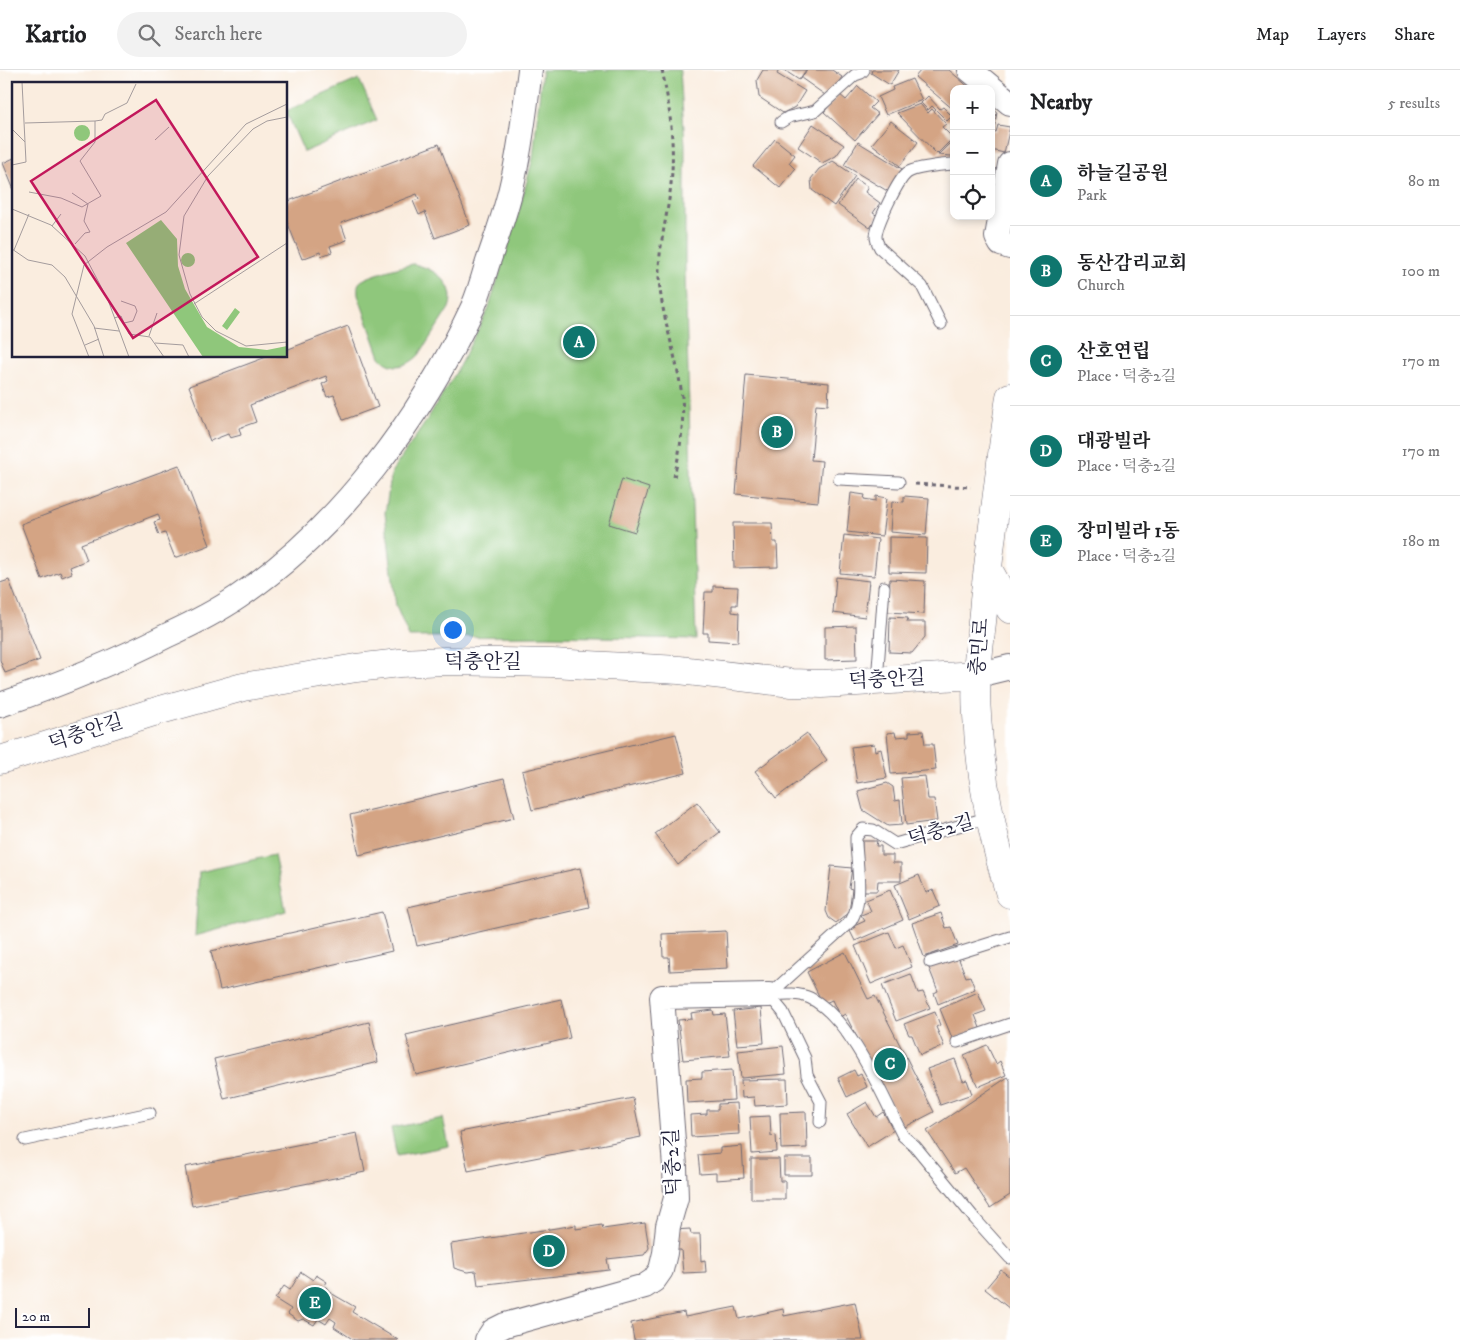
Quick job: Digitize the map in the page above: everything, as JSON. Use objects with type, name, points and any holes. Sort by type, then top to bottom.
[{"type":"street","points":[[0,705],[66,682],[138,650],[204,618],[236,599],[266,578],[325,525],[355,492],[394,440],[442,369],[474,304],[504,216],[513,182],[530,70]]},
{"type":"street","points":[[970,70],[1010,103]]},
{"type":"street","points":[[1010,164],[1002,187],[997,237],[1001,244],[1010,247]]},
{"type":"street","name":"충민로","points":[[1010,397],[988,569],[977,675],[976,714],[990,817],[999,859],[1010,894]]},
{"type":"street","points":[[988,569],[1010,609]]},
{"type":"street","name":"덕충안길","points":[[0,760],[156,711],[243,687],[356,668],[400,663],[445,661],[552,663],[679,670],[792,683],[822,684],[977,675]]},
{"type":"street","points":[[977,675],[1010,667]]},
{"type":"street","name":"덕충2길","points":[[487,1340],[493,1332],[505,1325],[638,1288],[650,1284],[658,1276],[676,1198],[662,997],[769,996]]},
{"type":"lane","points":[[781,122],[789,117],[816,110],[855,75],[864,70]]},
{"type":"lane","points":[[941,324],[922,286],[880,248],[876,236],[887,206],[906,174],[916,170],[950,165]]},
{"type":"lane","points":[[839,479],[899,482]]},
{"type":"lane","points":[[877,681],[884,587]]},
{"type":"lane","name":"덕충2길","points":[[769,996],[851,921],[855,914],[858,896],[856,837],[863,829],[873,830],[895,844],[990,817]]},
{"type":"lane","points":[[930,962],[1010,937]]},
{"type":"lane","name":"덕충2길","points":[[769,996],[791,994],[809,998],[835,1018],[849,1034],[903,1136],[915,1146],[974,1219],[1010,1258]]},
{"type":"lane","points":[[769,996],[783,1012],[805,1058],[807,1076],[821,1102],[820,1122]]},
{"type":"lane","points":[[957,1042],[1010,1024]]},
{"type":"lane","points":[[25,1140],[150,1113]]},
{"type":"path","points":[[662,70],[670,110],[672,163],[671,183],[660,254],[659,278],[661,296],[680,383],[683,411],[679,455],[674,477]]},
{"type":"path","points":[[899,482],[943,485]]},
{"type":"green space","points":[[542,70],[680,70],[685,145],[685,273],[696,639],[549,636],[409,637],[396,606],[385,513],[392,471],[455,374],[488,310],[517,218],[533,158]]},
{"type":"green space","points":[[359,79],[377,120],[304,152],[288,116],[288,110]]},
{"type":"green space","points":[[413,264],[429,269],[442,278],[450,292],[451,299],[449,308],[419,355],[405,365],[394,366],[380,357],[358,295],[358,286],[362,280],[368,277]]},
{"type":"green space","points":[[274,855],[286,911],[195,936],[199,872]]},
{"type":"green space","points":[[443,1118],[449,1146],[397,1156],[391,1128]]},
{"type":"building","points":[[763,70],[779,70],[777,74],[805,91],[795,107],[783,113],[759,97],[757,80]]},
{"type":"building","points":[[784,70],[806,70],[799,80]]},
{"type":"building","points":[[807,70],[832,70],[842,77],[828,97],[801,78]]},
{"type":"building","points":[[872,70],[899,70],[890,85],[871,73]]},
{"type":"building","points":[[921,70],[949,70],[966,85],[950,85],[950,107],[915,77]]},
{"type":"building","points":[[912,79],[922,100],[886,115],[878,97],[893,90],[892,87]]},
{"type":"building","points":[[858,86],[876,102],[870,108],[878,114],[855,140],[824,112],[839,94],[846,100]]},
{"type":"building","points":[[928,96],[940,109],[943,107],[950,114],[950,118],[947,121],[932,106],[928,110],[921,103]]},
{"type":"building","points":[[920,104],[928,113],[932,109],[946,124],[942,127],[950,135],[950,141],[937,154],[897,113]]},
{"type":"building","points":[[891,121],[918,142],[900,166],[872,144]]},
{"type":"building","points":[[813,124],[844,145],[836,156],[822,163],[798,147]]},
{"type":"building","points":[[998,125],[1010,127],[1004,153],[995,151]]},
{"type":"building","points":[[775,139],[795,155],[789,163],[795,169],[780,188],[753,166]]},
{"type":"building","points":[[858,142],[902,169],[889,192],[844,165]]},
{"type":"building","points":[[950,143],[950,156],[938,155]]},
{"type":"building","points":[[439,144],[470,225],[435,238],[425,212],[419,215],[413,201],[419,199],[417,194],[341,223],[347,240],[330,246],[332,252],[321,256],[320,252],[302,259],[288,224],[288,201]]},
{"type":"building","points":[[12,159],[12,185],[3,163]]},
{"type":"building","points":[[833,161],[855,176],[834,206],[812,190],[811,179],[819,169]]},
{"type":"building","points":[[856,179],[868,187],[865,192],[880,203],[873,213],[878,216],[870,228],[838,205]]},
{"type":"building","points":[[348,326],[378,407],[343,420],[334,395],[327,397],[322,384],[328,381],[326,376],[250,405],[256,422],[239,428],[241,435],[230,438],[228,434],[210,441],[189,386],[264,358],[288,358],[288,349]]},
{"type":"building","points":[[746,375],[829,383],[828,405],[816,404],[811,460],[822,461],[818,502],[736,494]]},
{"type":"building","points":[[179,465],[210,545],[175,558],[165,533],[159,535],[154,522],[160,520],[158,514],[81,544],[87,560],[70,567],[72,573],[62,577],[60,572],[42,579],[21,524]]},
{"type":"building","points":[[622,479],[649,488],[635,532],[609,524]]},
{"type":"building","points":[[851,493],[865,495],[864,499],[876,501],[876,496],[887,498],[882,536],[847,532]]},
{"type":"building","points":[[904,496],[929,498],[926,535],[890,532],[892,501],[904,502]]},
{"type":"building","points":[[733,523],[772,523],[773,542],[777,542],[778,567],[734,568]]},
{"type":"building","points":[[844,535],[878,539],[874,576],[840,573]]},
{"type":"building","points":[[889,537],[927,538],[926,573],[889,572]]},
{"type":"building","points":[[836,577],[869,581],[865,617],[833,613]]},
{"type":"building","points":[[890,579],[925,581],[924,614],[888,612]]},
{"type":"building","points":[[9,580],[40,660],[5,673],[0,660],[0,583]]},
{"type":"building","points":[[713,586],[738,587],[737,605],[732,605],[732,612],[739,613],[738,642],[708,640],[708,633],[703,633],[705,592],[713,592]]},
{"type":"building","points":[[890,617],[908,618],[907,622],[925,622],[925,637],[912,653],[889,652]]},
{"type":"building","points":[[856,626],[857,659],[825,660],[825,627]]},
{"type":"building","points":[[923,731],[925,744],[933,744],[936,770],[891,774],[887,733],[895,732],[896,737],[909,736],[909,732]]},
{"type":"building","points":[[807,733],[827,760],[776,798],[755,771]]},
{"type":"building","points":[[676,734],[686,773],[532,810],[522,771]]},
{"type":"building","points":[[874,744],[875,751],[881,749],[887,778],[857,783],[851,747]]},
{"type":"building","points":[[925,776],[928,799],[934,799],[937,821],[906,825],[901,778]]},
{"type":"building","points":[[504,778],[514,818],[359,855],[350,815]]},
{"type":"building","points":[[887,783],[893,787],[895,801],[900,800],[902,825],[888,826],[863,810],[858,791]]},
{"type":"building","points":[[697,802],[720,832],[678,865],[655,834]]},
{"type":"building","points":[[862,841],[877,841],[876,846],[881,846],[881,855],[893,855],[893,863],[901,863],[901,881],[878,881],[877,891],[862,891]]},
{"type":"building","points":[[831,866],[852,868],[849,888],[852,889],[849,913],[836,923],[829,918],[826,911]]},
{"type":"building","points":[[580,868],[589,907],[417,946],[408,907]]},
{"type":"building","points":[[919,875],[926,893],[933,890],[940,906],[909,919],[895,885]]},
{"type":"building","points":[[890,890],[903,920],[855,941],[850,931],[855,928],[854,926],[865,921],[861,915],[871,911],[866,900]]},
{"type":"building","points":[[382,912],[392,951],[220,990],[211,951]]},
{"type":"building","points":[[941,913],[946,928],[951,927],[958,945],[924,957],[912,923]]},
{"type":"building","points":[[726,931],[728,968],[670,971],[669,957],[663,957],[662,934]]},
{"type":"building","points":[[889,932],[896,948],[903,945],[912,967],[871,984],[855,946]]},
{"type":"building","points":[[845,952],[868,999],[875,996],[934,1112],[903,1128],[845,1014],[840,1017],[832,1000],[823,1004],[807,972]]},
{"type":"building","points":[[958,957],[966,977],[970,976],[975,989],[938,1004],[934,993],[938,991],[929,968]]},
{"type":"building","points":[[911,974],[918,993],[923,992],[930,1008],[896,1021],[882,985]]},
{"type":"building","points":[[978,992],[986,1011],[975,1015],[980,1028],[953,1040],[940,1009]]},
{"type":"building","points":[[561,999],[570,1038],[416,1075],[406,1035]]},
{"type":"building","points":[[761,1008],[764,1043],[737,1045],[733,1011]]},
{"type":"building","points":[[713,1010],[714,1015],[725,1014],[730,1056],[683,1060],[678,1020],[692,1019],[691,1013]]},
{"type":"building","points":[[935,1012],[940,1025],[936,1027],[944,1046],[920,1055],[912,1035],[909,1035],[904,1024]]},
{"type":"building","points":[[369,1022],[378,1062],[224,1099],[214,1059]]},
{"type":"building","points":[[987,1045],[996,1064],[1000,1061],[1006,1075],[978,1087],[964,1055]]},
{"type":"building","points":[[783,1046],[786,1074],[741,1078],[738,1051]]},
{"type":"building","points":[[955,1059],[963,1081],[967,1080],[972,1094],[940,1105],[927,1069]]},
{"type":"building","points":[[732,1070],[734,1100],[687,1103],[686,1079],[702,1078],[702,1072]]},
{"type":"building","points":[[854,1070],[857,1076],[861,1074],[867,1087],[847,1097],[838,1078]]},
{"type":"building","points":[[1008,1077],[1010,1080],[1010,1195],[990,1208],[964,1168],[955,1173],[927,1131]]},
{"type":"building","points":[[787,1079],[788,1104],[755,1106],[754,1097],[742,1098],[741,1080]]},
{"type":"building","points":[[633,1098],[641,1137],[468,1171],[460,1132]]},
{"type":"building","points":[[867,1102],[876,1117],[883,1112],[894,1130],[867,1147],[847,1114]]},
{"type":"building","points":[[737,1103],[739,1134],[691,1137],[690,1115],[707,1114],[707,1110],[718,1110],[718,1104]]},
{"type":"building","points":[[806,1112],[807,1148],[781,1149],[780,1113]]},
{"type":"building","points":[[770,1116],[771,1136],[776,1135],[777,1152],[752,1154],[750,1117]]},
{"type":"building","points":[[357,1133],[365,1172],[192,1206],[185,1167]]},
{"type":"building","points":[[742,1146],[744,1178],[716,1180],[716,1173],[700,1174],[698,1155],[720,1153],[720,1148]]},
{"type":"building","points":[[784,1158],[812,1158],[812,1175],[784,1175]]},
{"type":"building","points":[[751,1159],[779,1159],[780,1181],[785,1181],[785,1199],[751,1199]]},
{"type":"building","points":[[645,1223],[649,1248],[644,1255],[607,1259],[609,1270],[478,1285],[476,1271],[467,1272],[454,1268],[451,1244],[576,1225],[576,1229],[602,1225],[603,1229]]},
{"type":"building","points":[[690,1229],[691,1234],[700,1234],[701,1261],[705,1260],[706,1272],[683,1273],[681,1250],[675,1250],[674,1230]]},
{"type":"building","points":[[1001,1270],[1010,1277],[1010,1309],[985,1289]]},
{"type":"building","points":[[301,1272],[313,1280],[316,1275],[327,1282],[325,1285],[329,1292],[355,1307],[352,1312],[398,1340],[354,1340],[334,1327],[336,1322],[330,1318],[326,1324],[318,1319],[314,1325],[303,1319],[298,1321],[288,1314],[291,1309],[275,1299],[284,1286],[290,1290]]},
{"type":"building","points":[[855,1302],[863,1340],[634,1340],[631,1323],[684,1312],[685,1317],[736,1307],[739,1319],[783,1309],[784,1316]]},
{"type":"place","name":"하늘길공원","points":[[579,342]]},
{"type":"place","name":"동산감리교회","points":[[777,432]]},
{"type":"place","name":"산호연립","points":[[890,1064]]},
{"type":"place","name":"대광빌라","points":[[549,1251]]},
{"type":"place","name":"장미빌라 1동","points":[[315,1303]]}]
